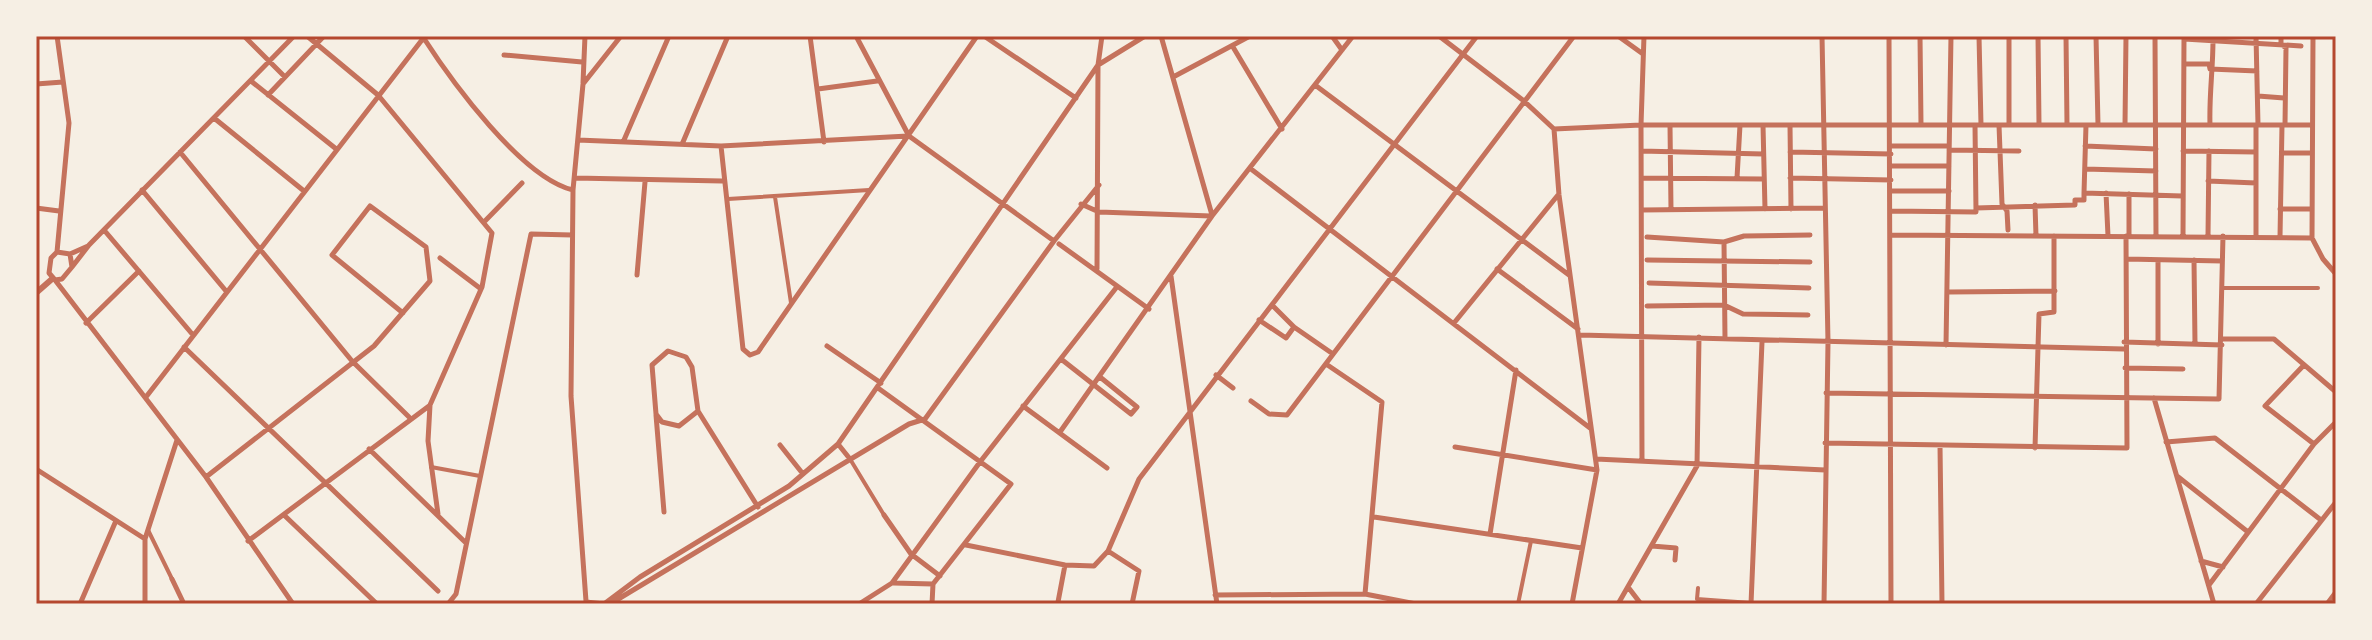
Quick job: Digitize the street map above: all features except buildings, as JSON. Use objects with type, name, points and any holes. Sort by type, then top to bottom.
[{"type":"street","points":[[57,36],[69,123],[57,252],[51,258],[49,273],[206,477],[293,604]]},
{"type":"street","points":[[244,36],[285,77]]},
{"type":"street","points":[[36,293],[54,280],[62,279],[89,245],[294,36]]},
{"type":"street","points":[[307,36],[378,95],[492,233],[481,289],[430,405],[431,467],[438,514]]},
{"type":"street","points":[[268,95],[324,36]]},
{"type":"street","points":[[585,36],[573,190],[571,396],[586,603],[604,604],[640,577],[758,507],[838,444],[1098,65],[1145,36]]},
{"type":"street","points":[[583,84],[621,36]]},
{"type":"street","points":[[624,140],[669,36]]},
{"type":"street","points":[[683,142],[728,36]]},
{"type":"street","points":[[810,36],[824,142]]},
{"type":"street","points":[[856,36],[877,81],[909,136],[1149,309]]},
{"type":"street","points":[[721,146],[743,349],[750,355],[758,352],[977,36]]},
{"type":"street","points":[[984,36],[1076,98]]},
{"type":"street","points":[[1097,269],[1098,65],[1102,36]]},
{"type":"street","points":[[1161,36],[1175,76],[1212,216]]},
{"type":"street","points":[[1175,76],[1250,36]]},
{"type":"street","points":[[1332,36],[1342,50]]},
{"type":"street","points":[[1060,432],[1212,216],[1353,36]]},
{"type":"street","points":[[1439,36],[1524,101],[1554,129],[1569,275],[1597,470],[1572,604]]},
{"type":"street","points":[[966,545],[1065,565],[1094,566],[1108,551],[1139,479],[1190,417],[1216,375],[1477,36]]},
{"type":"street","points":[[1251,401],[1269,414],[1287,415],[1574,36]]},
{"type":"street","points":[[1618,36],[1643,54]]},
{"type":"street","points":[[1642,461],[1641,125],[1644,36]]},
{"type":"street","points":[[1822,36],[1828,342],[1824,443],[1824,604]]},
{"type":"street","points":[[1889,36],[1891,395],[1888,443],[1891,604]]},
{"type":"street","points":[[1920,36],[1921,125]]},
{"type":"street","points":[[1946,345],[1951,36]]},
{"type":"street","points":[[1976,210],[1979,36]]},
{"type":"street","points":[[2009,36],[2009,125]]},
{"type":"street","points":[[2038,36],[2039,125]]},
{"type":"street","points":[[2066,36],[2067,125]]},
{"type":"street","points":[[2096,36],[2098,125]]},
{"type":"street","points":[[2125,125],[2126,36]]},
{"type":"street","points":[[2155,36],[2156,236]]},
{"type":"street","points":[[2281,36],[2281,44]]},
{"type":"street","points":[[2313,36],[2312,238],[2323,259],[2336,274]]},
{"type":"street","points":[[146,397],[335,148],[424,37],[437,59],[533,172],[573,190]]},
{"type":"street","points":[[2183,236],[2184,37],[2256,40],[2301,46]]},
{"type":"street","points":[[2210,125],[2209,77],[2213,69],[2213,40]]},
{"type":"street","points":[[2256,40],[2256,237]]},
{"type":"street","points":[[2280,237],[2286,48],[2281,44]]},
{"type":"street","points":[[1233,47],[1282,129]]},
{"type":"street","points":[[504,55],[582,62]]},
{"type":"street","points":[[2184,64],[2257,71]]},
{"type":"street","points":[[251,81],[335,148]]},
{"type":"street","points":[[818,89],[877,81]]},
{"type":"street","points":[[36,84],[63,82]]},
{"type":"street","points":[[1315,85],[1569,275]]},
{"type":"street","points":[[2258,96],[2284,98]]},
{"type":"street","points":[[214,118],[304,191]]},
{"type":"street","points":[[1554,129],[1641,125],[2312,125]]},
{"type":"street","points":[[1670,125],[1671,210]]},
{"type":"street","points":[[1737,179],[1740,125]]},
{"type":"street","points":[[1763,125],[1765,209]]},
{"type":"street","points":[[1790,125],[1791,209]]},
{"type":"street","points":[[1890,211],[2002,209],[1999,125]]},
{"type":"street","points":[[2002,204],[2075,205],[2075,200],[2084,200],[2086,125]]},
{"type":"street","points":[[578,140],[683,142],[721,146],[909,136]]},
{"type":"street","points":[[1891,146],[2019,151]]},
{"type":"street","points":[[2085,146],[2156,149]]},
{"type":"street","points":[[1641,151],[1763,154]]},
{"type":"street","points":[[2183,151],[2256,152]]},
{"type":"street","points":[[2208,236],[2209,151]]},
{"type":"street","points":[[180,152],[352,361],[409,417]]},
{"type":"street","points":[[1790,152],[1891,154]]},
{"type":"street","points":[[2282,153],[2312,153]]},
{"type":"street","points":[[1891,166],[1949,166]]},
{"type":"street","points":[[1251,169],[1591,429]]},
{"type":"street","points":[[2085,169],[2156,171]]},
{"type":"street","points":[[575,178],[645,182],[723,181]]},
{"type":"street","points":[[1642,178],[1763,179]]},
{"type":"street","points":[[1790,178],[1891,180]]},
{"type":"street","points":[[2208,181],[2256,183]]},
{"type":"street","points":[[637,275],[645,182]]},
{"type":"street","points":[[485,221],[522,183]]},
{"type":"street","points":[[610,604],[909,424],[925,419],[1081,204],[1099,185]]},
{"type":"street","points":[[142,190],[226,291]]},
{"type":"street","points":[[725,200],[869,190]]},
{"type":"street","points":[[1891,191],[1949,191]]},
{"type":"street","points":[[2084,193],[2182,196]]},
{"type":"street","points":[[2106,193],[2108,236]]},
{"type":"street","points":[[1824,443],[2127,448],[2124,342],[2129,194]]},
{"type":"street","points":[[1454,323],[1559,195]]},
{"type":"street","points":[[775,197],[791,303]]},
{"type":"street","points":[[1081,204],[1099,212],[1212,216]]},
{"type":"street","points":[[2002,204],[2007,211],[2008,230]]},
{"type":"street","points":[[2035,205],[2036,236]]},
{"type":"street","points":[[206,477],[374,346],[403,313],[430,281],[426,247],[370,206],[332,255],[403,313]]},
{"type":"street","points":[[36,208],[59,211]]},
{"type":"street","points":[[1642,210],[1825,208]]},
{"type":"street","points":[[2280,209],[2312,209]]},
{"type":"street","points":[[104,230],[193,335]]},
{"type":"street","points":[[448,604],[456,594],[531,234],[572,235]]},
{"type":"street","points":[[1647,237],[1724,242],[1744,236],[1810,235]]},
{"type":"street","points":[[1890,235],[2312,238]]},
{"type":"street","points":[[2035,448],[2039,314],[2054,312],[2054,236]]},
{"type":"street","points":[[1826,393],[2219,399],[2223,236]]},
{"type":"street","points":[[1724,242],[1725,338]]},
{"type":"street","points":[[57,252],[70,254],[89,245]]},
{"type":"street","points":[[70,254],[72,267]]},
{"type":"street","points":[[440,258],[481,289]]},
{"type":"street","points":[[2126,259],[2222,261]]},
{"type":"street","points":[[1647,260],[1810,262]]},
{"type":"street","points":[[2158,260],[2158,344]]},
{"type":"street","points":[[2194,260],[2195,344]]},
{"type":"street","points":[[1497,269],[1579,332],[1762,342],[2124,349]]},
{"type":"street","points":[[86,323],[139,271]]},
{"type":"street","points":[[1171,276],[1217,604]]},
{"type":"street","points":[[1649,283],[1726,283],[1744,288],[1809,288]]},
{"type":"street","points":[[859,604],[892,583],[980,462],[1116,288]]},
{"type":"street","points":[[2222,288],[2318,288]]},
{"type":"street","points":[[1949,292],[2055,291]]},
{"type":"street","points":[[1272,305],[1294,327],[1333,354]]},
{"type":"street","points":[[1647,306],[1724,305],[1743,314],[1808,315]]},
{"type":"street","points":[[1259,320],[1286,338],[1294,327]]},
{"type":"street","points":[[1618,604],[1697,466],[1699,337]]},
{"type":"street","points":[[2124,342],[2195,344],[2274,339],[2336,392]]},
{"type":"street","points":[[1698,588],[1697,599],[1751,604],[1762,342]]},
{"type":"street","points":[[827,346],[1011,484],[933,584],[932,604]]},
{"type":"street","points":[[184,347],[438,591]]},
{"type":"street","points":[[664,512],[652,365],[668,351],[686,357],[692,367],[698,411],[758,507]]},
{"type":"street","points":[[1061,359],[1131,414],[1137,407],[1100,377]]},
{"type":"street","points":[[1326,364],[1382,402],[1365,594]]},
{"type":"street","points":[[2304,365],[2265,406],[2314,444]]},
{"type":"street","points":[[2125,368],[2183,369]]},
{"type":"street","points":[[1490,534],[1516,370]]},
{"type":"street","points":[[1216,375],[1233,388]]},
{"type":"street","points":[[2154,398],[2214,604]]},
{"type":"street","points":[[248,541],[409,417],[430,405]]},
{"type":"street","points":[[1023,406],[1107,468]]},
{"type":"street","points":[[656,414],[662,422],[679,426],[698,411]]},
{"type":"street","points":[[2209,586],[2314,444],[2336,422]]},
{"type":"street","points":[[2166,442],[2215,438],[2321,520]]},
{"type":"street","points":[[145,604],[145,539],[177,439]]},
{"type":"street","points":[[838,444],[911,554],[940,576]]},
{"type":"street","points":[[780,445],[803,474]]},
{"type":"street","points":[[1940,445],[1942,604]]},
{"type":"street","points":[[1455,447],[1597,470]]},
{"type":"street","points":[[369,449],[466,543]]},
{"type":"street","points":[[1596,459],[1825,470]]},
{"type":"street","points":[[431,467],[481,477]]},
{"type":"street","points":[[36,469],[115,523],[145,539]]},
{"type":"street","points":[[2176,475],[2248,532]]},
{"type":"street","points":[[2256,604],[2336,502]]},
{"type":"street","points":[[284,515],[377,604]]},
{"type":"street","points":[[1374,517],[1582,548]]},
{"type":"street","points":[[80,604],[115,523]]},
{"type":"street","points":[[148,530],[184,604]]},
{"type":"street","points":[[1518,604],[1531,541]]},
{"type":"street","points":[[1652,546],[1676,548],[1675,560]]},
{"type":"street","points":[[1108,551],[1139,571],[1132,604]]},
{"type":"street","points":[[2201,561],[2223,567]]},
{"type":"street","points":[[1058,603],[1065,565]]},
{"type":"street","points":[[892,583],[933,584]]},
{"type":"street","points":[[1628,587],[1641,604]]},
{"type":"street","points":[[2327,604],[2336,592]]},
{"type":"street","points":[[1215,595],[1365,594],[1416,604]]}]
